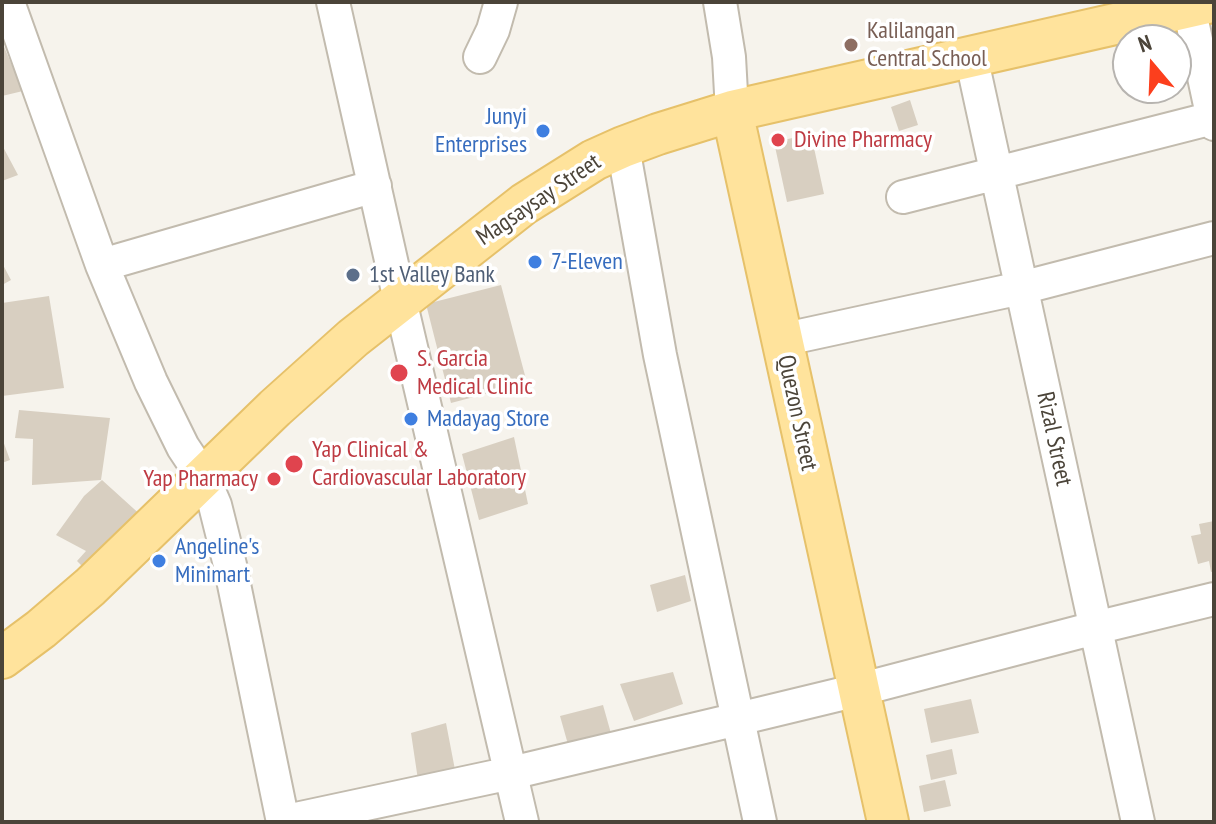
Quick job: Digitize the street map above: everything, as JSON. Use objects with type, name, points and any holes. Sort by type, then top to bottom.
[{"type":"main road","name":"Magsaysay Street","points":[[2,658],[90,587],[313,373],[400,300],[524,204],[572,173],[623,147],[732,111],[1200,5]]},
{"type":"main road","name":"Quezon Street","points":[[732,111],[888,822]]},
{"type":"street","points":[[8,2],[102,265],[151,382],[215,505],[282,822],[511,773],[738,719],[1214,599]]},
{"type":"street","points":[[333,2],[522,822]]},
{"type":"street","points":[[480,57],[493,30],[501,2]]},
{"type":"street","name":"Quezon Street","points":[[720,2],[729,57],[732,111]]},
{"type":"street","points":[[903,197],[1213,121],[1200,5]]},
{"type":"street","name":"Rizal Street","points":[[971,56],[1138,822]]},
{"type":"street","points":[[623,147],[660,355],[760,822]]},
{"type":"street","points":[[102,265],[375,186]]},
{"type":"street","points":[[781,340],[1021,288],[1214,238]]},
{"type":"building","points":[[2,42],[23,91],[2,96]]},
{"type":"building","points":[[910,100],[918,125],[899,131],[891,107]]},
{"type":"building","points":[[811,134],[824,194],[787,202],[774,142]]},
{"type":"building","points":[[2,145],[18,175],[2,181]]},
{"type":"building","points":[[2,263],[11,280],[2,285]]},
{"type":"building","points":[[501,285],[527,383],[451,403],[426,304]]},
{"type":"building","points":[[49,296],[64,388],[2,396],[2,303]]},
{"type":"building","points":[[19,410],[110,418],[101,480],[32,485],[33,439],[15,438]]},
{"type":"building","points":[[514,437],[528,504],[479,520],[462,454]]},
{"type":"building","points":[[2,438],[10,460],[2,463]]},
{"type":"building","points":[[102,480],[144,518],[89,573],[77,561],[86,551],[56,535],[84,496]]},
{"type":"building","points":[[1214,521],[1214,571],[1211,572],[1209,561],[1198,564],[1191,536],[1201,534],[1199,524]]},
{"type":"building","points":[[685,575],[691,601],[657,612],[650,585]]},
{"type":"building","points":[[673,672],[683,704],[634,721],[620,684]]},
{"type":"building","points":[[971,699],[979,733],[931,743],[924,709]]},
{"type":"building","points":[[603,705],[612,737],[569,748],[560,716]]},
{"type":"building","points":[[446,723],[456,775],[418,780],[411,733]]},
{"type":"building","points":[[952,749],[957,774],[931,780],[926,755]]},
{"type":"building","points":[[945,780],[951,806],[924,812],[919,786]]},
{"type":"place","name":"Kalilangan Central School","points":[[851,45]]},
{"type":"place","name":"Junyi Enterprises","points":[[543,131]]},
{"type":"place","name":"Divine Pharmacy","points":[[778,140]]},
{"type":"place","name":"7-Eleven","points":[[535,262]]},
{"type":"place","name":"1st Valley Bank","points":[[353,275]]},
{"type":"place","name":"S. Garcia Medical Clinic","points":[[399,373]]},
{"type":"place","name":"Madayag Store","points":[[411,419]]},
{"type":"place","name":"Yap Clinical & Cardiovascular Laboratory","points":[[294,464]]},
{"type":"place","name":"Yap Pharmacy","points":[[274,479]]},
{"type":"place","name":"Angeline's Minimart","points":[[159,561]]}]
